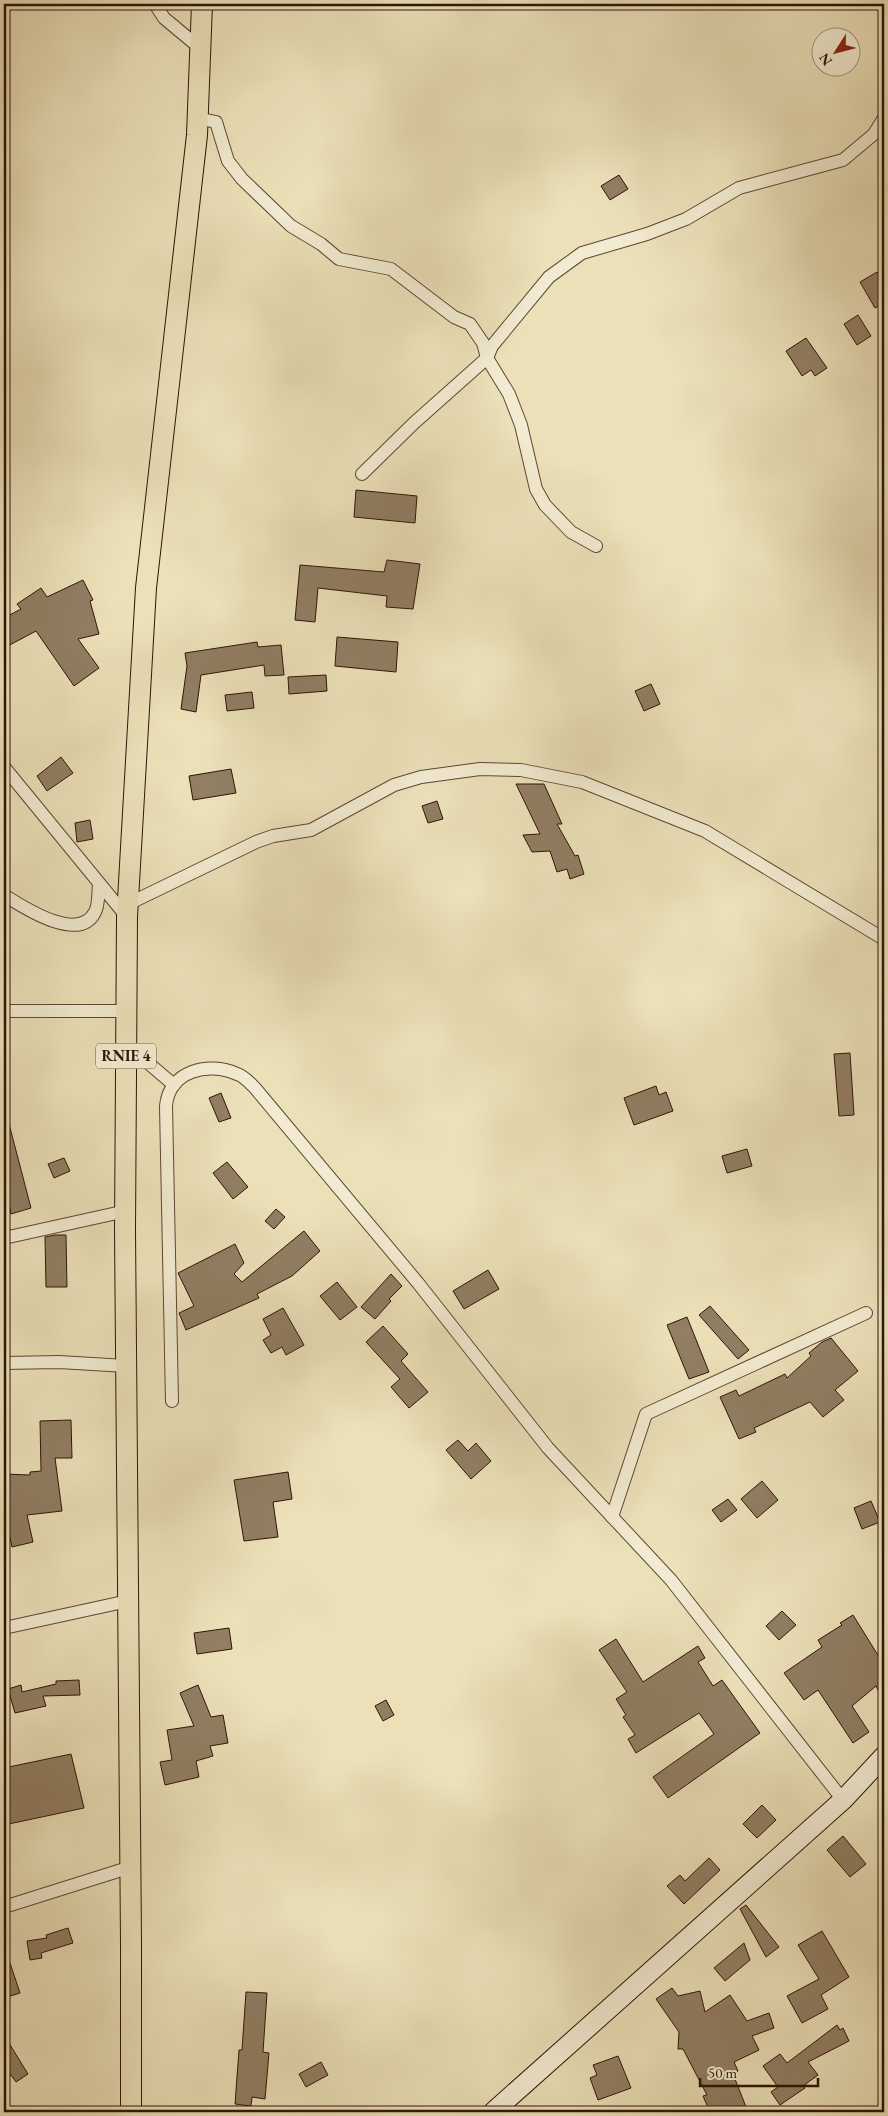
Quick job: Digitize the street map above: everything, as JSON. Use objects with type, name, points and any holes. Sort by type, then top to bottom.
[{"type":"main road","name":"RNIE 4","points":[[131,2112],[126,1366],[126,1011],[128,910],[146,588],[187,237],[197,118],[202,4]]},
{"type":"main road","points":[[493,2112],[843,1800],[884,1756]]},
{"type":"street","points":[[155,4],[164,18],[200,48]]},
{"type":"street","points":[[197,118],[216,122],[228,161],[242,179],[291,226],[321,244],[339,259],[391,269],[454,317],[470,324],[483,343],[487,358],[512,402],[521,425],[536,489],[545,505],[571,532],[596,546]]},
{"type":"street","points":[[362,474],[414,423],[487,358],[492,346],[549,278],[582,253],[647,234],[686,219],[739,188],[843,160],[874,134],[884,118]]},
{"type":"street","points":[[4,767],[99,884],[128,910],[249,845],[273,836],[311,830],[394,785],[421,777],[480,769],[521,770],[582,782],[705,831],[884,939]]},
{"type":"street","points":[[4,895],[39,916],[58,924],[73,925],[87,920],[96,912],[99,884]]},
{"type":"street","points":[[4,1010],[126,1011]]},
{"type":"street","points":[[127,1045],[174,1085]]},
{"type":"street","points":[[172,1401],[167,1092],[180,1078],[199,1069],[217,1067],[239,1074],[255,1088],[418,1283],[548,1448],[671,1580],[843,1800]]},
{"type":"street","points":[[4,1238],[126,1211]]},
{"type":"street","points":[[612,1517],[646,1414],[866,1313]]},
{"type":"street","points":[[4,1363],[58,1362],[126,1366]]},
{"type":"street","points":[[4,1628],[128,1601]]},
{"type":"street","points":[[4,1907],[130,1867]]},
{"type":"building","points":[[619,175],[628,189],[610,200],[601,186]]},
{"type":"building","points":[[877,272],[884,284],[884,303],[875,308],[860,282]]},
{"type":"building","points":[[858,315],[871,336],[857,345],[844,324]]},
{"type":"building","points":[[806,338],[827,368],[815,376],[811,370],[802,376],[786,351]]},
{"type":"building","points":[[356,490],[417,496],[415,523],[354,517]]},
{"type":"building","points":[[387,560],[420,564],[413,609],[386,607],[387,596],[318,588],[315,622],[295,620],[300,565],[384,572]]},
{"type":"building","points":[[83,580],[93,600],[90,601],[99,634],[78,639],[99,668],[74,686],[36,631],[4,648],[4,618],[21,609],[17,604],[41,588],[47,597]]},
{"type":"building","points":[[337,637],[398,642],[396,672],[335,666]]},
{"type":"building","points":[[257,642],[258,647],[281,645],[284,675],[265,676],[264,665],[201,675],[196,712],[181,709],[187,666],[185,653]]},
{"type":"building","points":[[326,675],[327,691],[289,694],[288,677]]},
{"type":"building","points":[[651,684],[660,704],[644,711],[635,691]]},
{"type":"building","points":[[252,692],[254,708],[227,711],[225,695]]},
{"type":"building","points":[[61,757],[73,773],[47,791],[37,776]]},
{"type":"building","points":[[231,769],[236,793],[193,800],[189,776]]},
{"type":"building","points":[[516,784],[544,784],[562,824],[557,824],[575,856],[578,855],[584,874],[570,879],[567,869],[557,872],[550,851],[532,852],[523,835],[540,834]]},
{"type":"building","points":[[437,801],[443,819],[428,823],[422,806]]},
{"type":"building","points":[[90,820],[93,839],[77,842],[75,823]]},
{"type":"building","points":[[850,1053],[854,1115],[839,1116],[834,1054]]},
{"type":"building","points":[[656,1086],[659,1095],[666,1092],[673,1111],[634,1125],[624,1098]]},
{"type":"building","points":[[221,1093],[231,1118],[219,1122],[209,1098]]},
{"type":"building","points":[[4,1120],[8,1120],[31,1208],[11,1214],[10,1208],[4,1210]]},
{"type":"building","points":[[747,1149],[752,1166],[727,1173],[722,1156]]},
{"type":"building","points":[[64,1158],[70,1171],[54,1178],[48,1164]]},
{"type":"building","points":[[227,1162],[248,1187],[233,1199],[213,1173]]},
{"type":"building","points":[[276,1209],[285,1217],[274,1229],[265,1221]]},
{"type":"building","points":[[304,1231],[320,1251],[292,1276],[257,1294],[259,1298],[186,1330],[179,1313],[194,1306],[178,1273],[235,1244],[244,1263],[234,1274],[242,1282]]},
{"type":"building","points":[[66,1235],[67,1287],[46,1287],[45,1237]]},
{"type":"building","points":[[488,1270],[499,1289],[464,1309],[453,1291]]},
{"type":"building","points":[[391,1274],[402,1286],[389,1299],[391,1301],[375,1319],[361,1307]]},
{"type":"building","points":[[337,1282],[357,1307],[340,1320],[320,1296]]},
{"type":"building","points":[[710,1306],[749,1350],[738,1359],[699,1315]]},
{"type":"building","points":[[283,1308],[304,1345],[286,1355],[282,1347],[271,1353],[263,1340],[271,1335],[263,1319]]},
{"type":"building","points":[[687,1317],[709,1372],[689,1379],[667,1325]]},
{"type":"building","points":[[383,1326],[408,1354],[401,1361],[428,1392],[409,1408],[391,1387],[400,1379],[366,1342]]},
{"type":"building","points":[[831,1338],[858,1371],[835,1390],[844,1400],[823,1417],[810,1402],[754,1428],[756,1432],[739,1439],[720,1397],[736,1390],[739,1396],[785,1374],[787,1378],[811,1356],[809,1353],[822,1342]]},
{"type":"building","points":[[71,1420],[72,1458],[55,1458],[62,1511],[27,1515],[33,1542],[12,1547],[4,1509],[4,1474],[30,1475],[30,1472],[41,1471],[40,1421]]},
{"type":"building","points":[[458,1440],[468,1451],[476,1443],[491,1461],[471,1479],[446,1450]]},
{"type":"building","points":[[288,1472],[292,1499],[273,1502],[278,1537],[244,1541],[234,1480]]},
{"type":"building","points":[[762,1481],[778,1500],[757,1518],[741,1499]]},
{"type":"building","points":[[728,1499],[737,1510],[721,1522],[712,1510]]},
{"type":"building","points":[[871,1501],[880,1522],[862,1529],[854,1508]]},
{"type":"building","points":[[782,1611],[796,1625],[779,1640],[766,1626]]},
{"type":"building","points":[[853,1615],[884,1665],[884,1701],[876,1686],[852,1706],[869,1732],[853,1743],[818,1690],[804,1700],[784,1673],[822,1647],[818,1640],[842,1625],[840,1623]]},
{"type":"building","points":[[229,1628],[232,1649],[197,1654],[194,1633]]},
{"type":"building","points":[[616,1639],[643,1682],[698,1646],[705,1658],[698,1662],[713,1686],[722,1680],[760,1733],[668,1798],[653,1777],[714,1734],[699,1713],[636,1753],[628,1739],[635,1735],[623,1717],[626,1715],[616,1699],[627,1692],[599,1650]]},
{"type":"building","points":[[79,1680],[80,1695],[43,1696],[46,1706],[15,1713],[8,1689],[21,1685],[22,1692],[56,1684],[56,1681]]},
{"type":"building","points":[[198,1685],[211,1717],[223,1715],[228,1743],[210,1746],[213,1756],[196,1761],[199,1777],[165,1785],[160,1762],[172,1760],[167,1730],[194,1726],[180,1693]]},
{"type":"building","points":[[386,1700],[394,1715],[383,1721],[375,1706]]},
{"type":"building","points":[[71,1754],[84,1808],[4,1825],[4,1768]]},
{"type":"building","points":[[762,1805],[776,1820],[757,1838],[743,1824]]},
{"type":"building","points":[[843,1836],[866,1864],[850,1877],[827,1850]]},
{"type":"building","points":[[709,1858],[720,1870],[684,1904],[667,1886],[680,1875],[685,1881]]},
{"type":"building","points":[[746,1905],[779,1947],[766,1957],[740,1909]]},
{"type":"building","points":[[68,1928],[73,1943],[41,1953],[42,1958],[30,1960],[27,1941],[47,1938],[46,1935]]},
{"type":"building","points":[[822,1931],[849,1977],[821,1995],[828,2009],[802,2023],[787,1996],[819,1979],[798,1945]]},
{"type":"building","points":[[744,1943],[750,1960],[725,1981],[714,1968]]},
{"type":"building","points":[[4,1951],[6,1951],[20,1993],[4,1998]]},
{"type":"building","points":[[672,1988],[678,1996],[700,1991],[705,2012],[730,1995],[747,2021],[769,2013],[774,2028],[752,2036],[759,2050],[734,2062],[738,2071],[733,2074],[748,2112],[710,2112],[703,2096],[707,2095],[683,2049],[678,2049],[679,2032],[656,1999]]},
{"type":"building","points":[[246,1992],[267,1993],[263,2052],[269,2053],[265,2099],[252,2097],[251,2106],[235,2104],[239,2050],[242,2050]]},
{"type":"building","points":[[837,2025],[840,2030],[843,2028],[849,2041],[808,2062],[818,2075],[803,2086],[805,2088],[780,2105],[771,2092],[778,2087],[763,2066],[780,2054],[787,2063]]},
{"type":"building","points":[[4,2035],[28,2074],[16,2082],[11,2075],[4,2079]]},
{"type":"building","points":[[618,2056],[631,2088],[598,2100],[590,2078],[597,2075],[593,2065]]},
{"type":"building","points":[[321,2062],[328,2075],[306,2087],[299,2074]]}]
